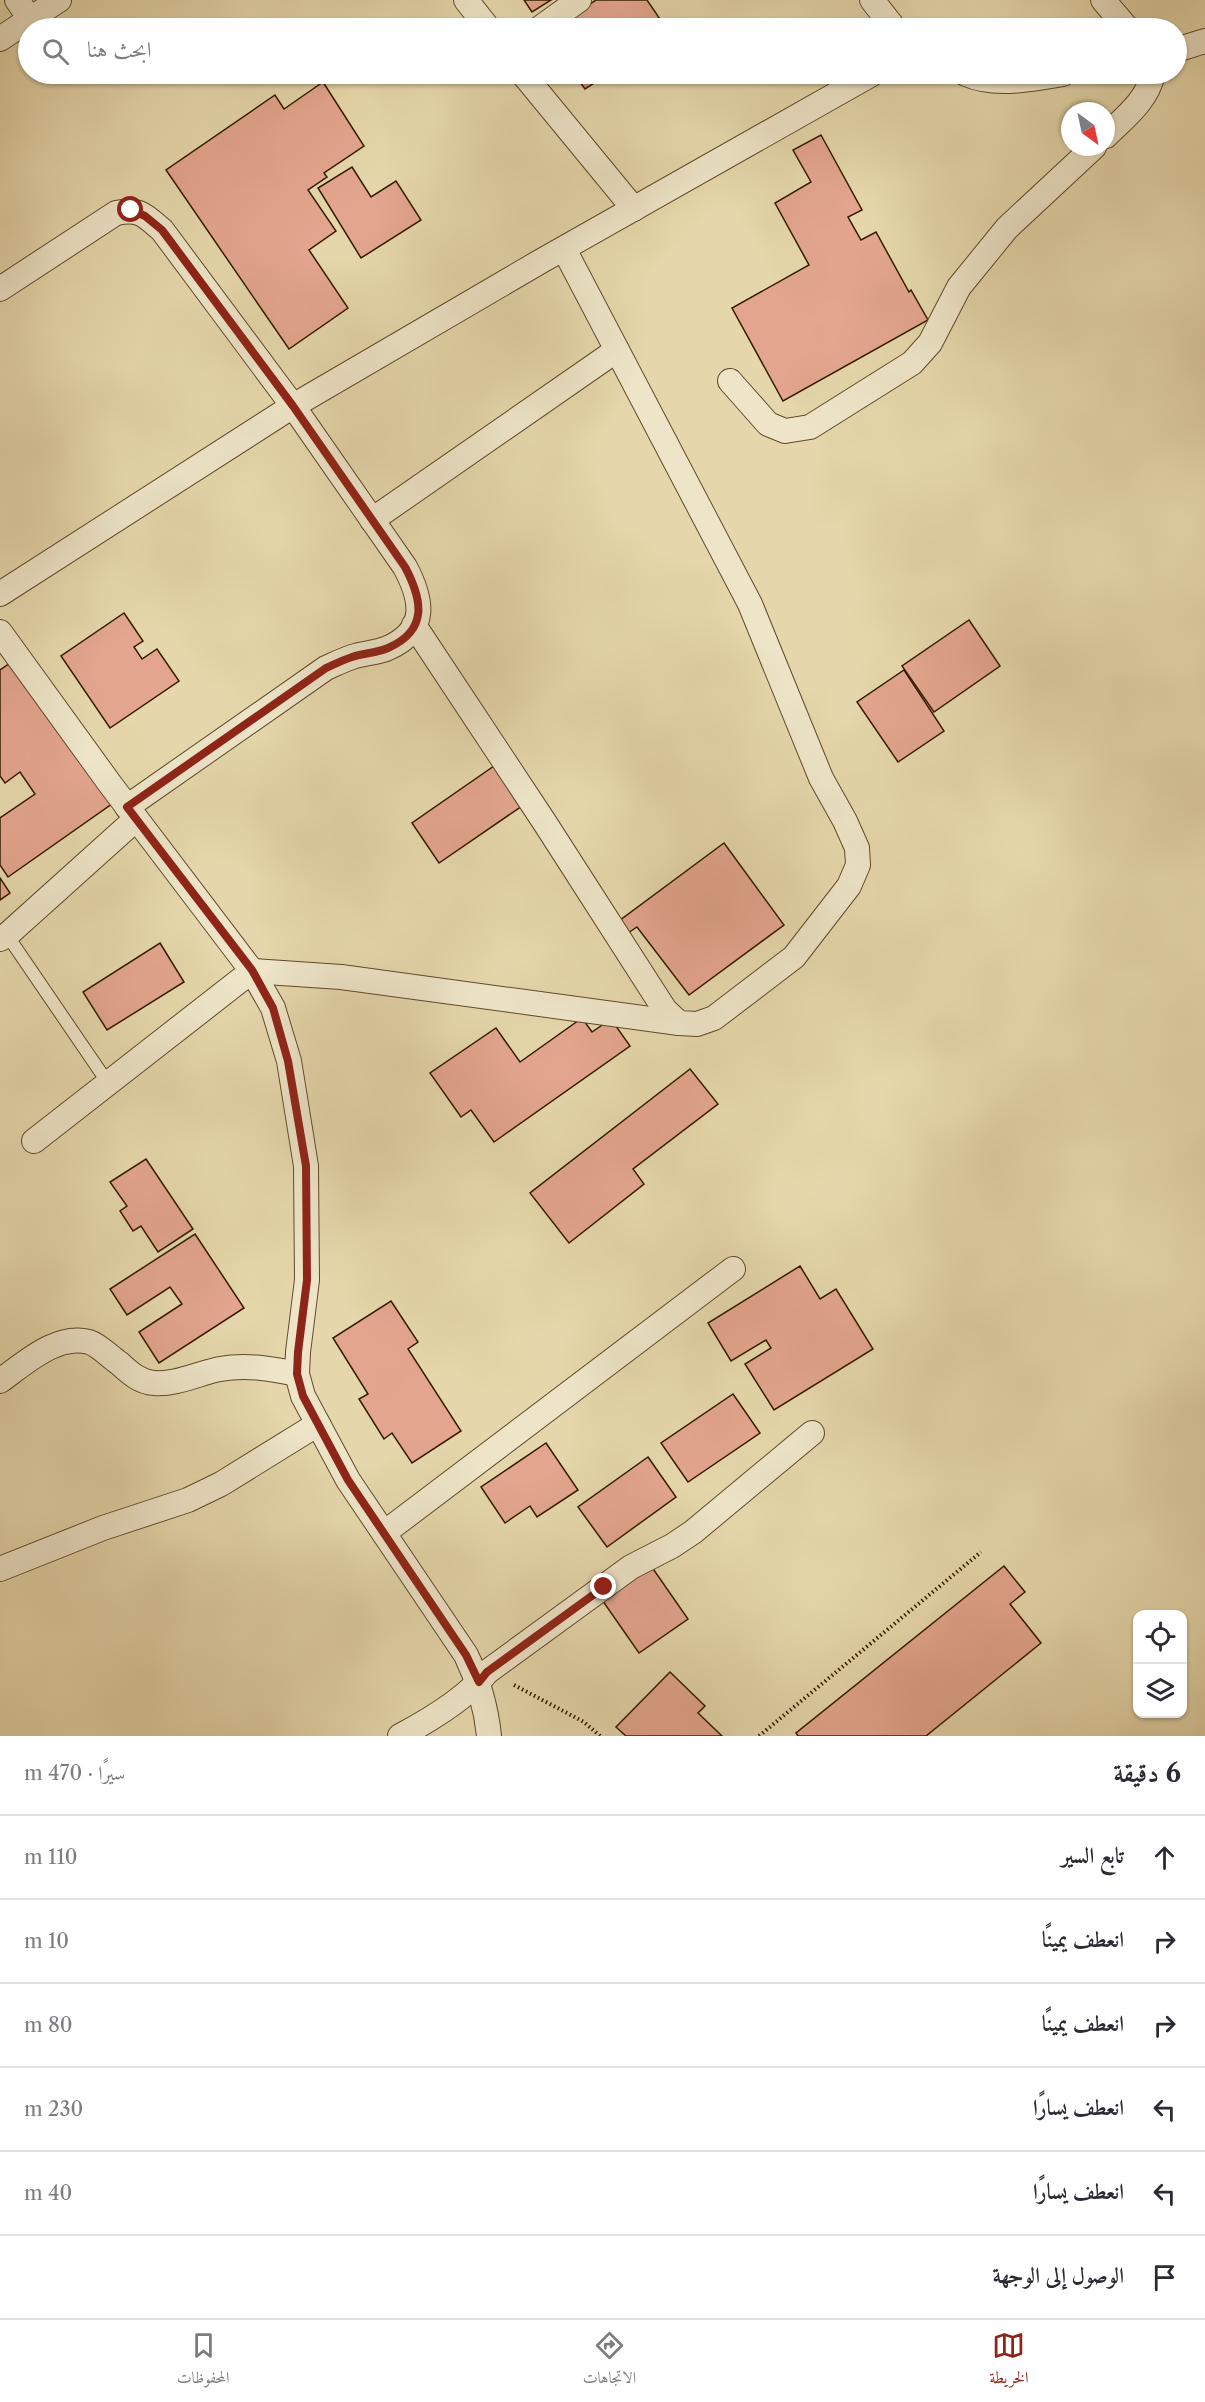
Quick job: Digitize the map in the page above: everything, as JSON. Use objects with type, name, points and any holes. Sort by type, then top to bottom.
[{"type":"street","points":[[0,39],[23,10],[59,0]]},
{"type":"street","points":[[466,0],[481,18]]},
{"type":"street","points":[[554,18],[579,0]]},
{"type":"street","points":[[872,0],[886,18]]},
{"type":"street","points":[[1103,0],[1119,18]]},
{"type":"street","points":[[1187,47],[1205,41]]},
{"type":"street","points":[[531,84],[634,208]]},
{"type":"street","points":[[0,594],[293,406],[634,208],[854,84]]},
{"type":"street","points":[[1115,127],[1135,108],[1149,84]]},
{"type":"street","points":[[730,381],[768,424],[785,431],[810,427],[912,363],[930,343],[959,286],[1007,228],[1084,156]]},
{"type":"street","points":[[0,289],[116,213],[131,210],[145,216],[162,230],[293,406],[405,567],[417,589],[420,609],[408,634],[388,648],[351,657],[326,668],[132,813],[3,937]]},
{"type":"street","points":[[34,1141],[252,970],[341,977],[679,1023],[697,1023],[714,1018],[794,957],[849,886],[858,865],[857,848],[821,778],[750,604],[564,249]]},
{"type":"street","points":[[372,520],[617,350]]},
{"type":"street","points":[[414,625],[545,823],[665,1011],[679,1023]]},
{"type":"street","points":[[0,632],[132,813],[252,970],[273,1008],[288,1061],[306,1166],[307,1280],[297,1374],[303,1396],[348,1480],[483,1677],[489,1736]]},
{"type":"street","points":[[384,1533],[733,1269]]},
{"type":"street","points":[[0,1381],[37,1354],[76,1340],[92,1343],[135,1377],[150,1383],[163,1383],[239,1367],[258,1367],[297,1374]]},
{"type":"street","points":[[0,1569],[103,1528],[188,1500],[221,1484],[318,1424]]},
{"type":"street","points":[[400,1736],[418,1726],[631,1567],[672,1546],[693,1532],[812,1433]]},
{"type":"lane","points":[[3,937],[108,1083]]},
{"type":"path","points":[[759,1736],[981,1552]]},
{"type":"path","points":[[483,1677],[584,1722],[600,1736]]},
{"type":"building","points":[[524,0],[551,0],[532,12]]},
{"type":"building","points":[[596,0],[647,0],[659,18],[568,18]]},
{"type":"building","points":[[320,84],[324,84],[364,146],[324,173],[327,177],[308,190],[336,231],[309,250],[348,308],[289,349],[166,170],[275,95],[284,109]]},
{"type":"building","points":[[581,84],[593,84],[585,89]]},
{"type":"building","points":[[821,135],[862,210],[848,217],[861,240],[876,232],[909,292],[911,290],[928,320],[783,401],[732,308],[809,265],[775,203],[811,182],[793,150]]},
{"type":"building","points":[[352,167],[371,197],[396,181],[421,220],[361,258],[318,188]]},
{"type":"building","points":[[124,613],[143,641],[134,647],[142,659],[157,649],[179,681],[110,728],[61,656]]},
{"type":"building","points":[[969,620],[1000,666],[934,712],[902,666]]},
{"type":"building","points":[[16,659],[116,801],[8,877],[0,865],[0,818],[35,794],[20,772],[5,783],[0,776],[0,670]]},
{"type":"building","points":[[904,670],[944,731],[898,762],[857,702]]},
{"type":"building","points":[[494,766],[522,806],[439,863],[412,823]]},
{"type":"building","points":[[724,843],[784,925],[689,995],[637,927],[628,933],[619,921]]},
{"type":"building","points":[[0,878],[10,893],[0,900]]},
{"type":"building","points":[[160,943],[184,982],[107,1030],[83,992]]},
{"type":"building","points":[[582,1018],[592,1032],[611,1019],[630,1046],[494,1142],[471,1110],[461,1117],[430,1073],[496,1028],[520,1062]]},
{"type":"building","points":[[690,1069],[718,1104],[633,1169],[644,1184],[569,1243],[530,1193]]},
{"type":"building","points":[[146,1159],[193,1229],[158,1252],[141,1226],[133,1231],[120,1211],[127,1206],[110,1182]]},
{"type":"building","points":[[195,1234],[244,1308],[159,1363],[139,1332],[182,1304],[170,1287],[127,1315],[110,1289]]},
{"type":"building","points":[[800,1266],[820,1299],[836,1289],[873,1349],[774,1410],[745,1364],[771,1348],[766,1340],[731,1361],[708,1323]]},
{"type":"building","points":[[391,1301],[418,1342],[408,1349],[461,1431],[412,1463],[392,1433],[384,1439],[359,1399],[368,1394],[333,1338]]},
{"type":"building","points":[[733,1394],[760,1433],[688,1482],[661,1443]]},
{"type":"building","points":[[546,1443],[578,1490],[537,1517],[530,1506],[505,1523],[481,1487]]},
{"type":"building","points":[[648,1457],[676,1497],[607,1547],[578,1507]]},
{"type":"building","points":[[649,1563],[688,1619],[639,1653],[600,1597]]},
{"type":"building","points":[[1004,1566],[1025,1592],[1010,1604],[1041,1643],[926,1736],[798,1736],[796,1733]]},
{"type":"building","points":[[670,1672],[705,1706],[698,1713],[722,1736],[626,1736],[616,1727]]},
{"type":"route","points":[[131,210],[145,216],[162,230],[293,406],[405,567],[417,589],[420,609],[408,634],[388,648],[351,657],[326,668],[127,807],[252,970],[273,1008],[288,1061],[306,1166],[307,1280],[297,1374],[303,1396],[348,1480],[466,1655],[479,1682],[487,1672],[604,1587]]}]
